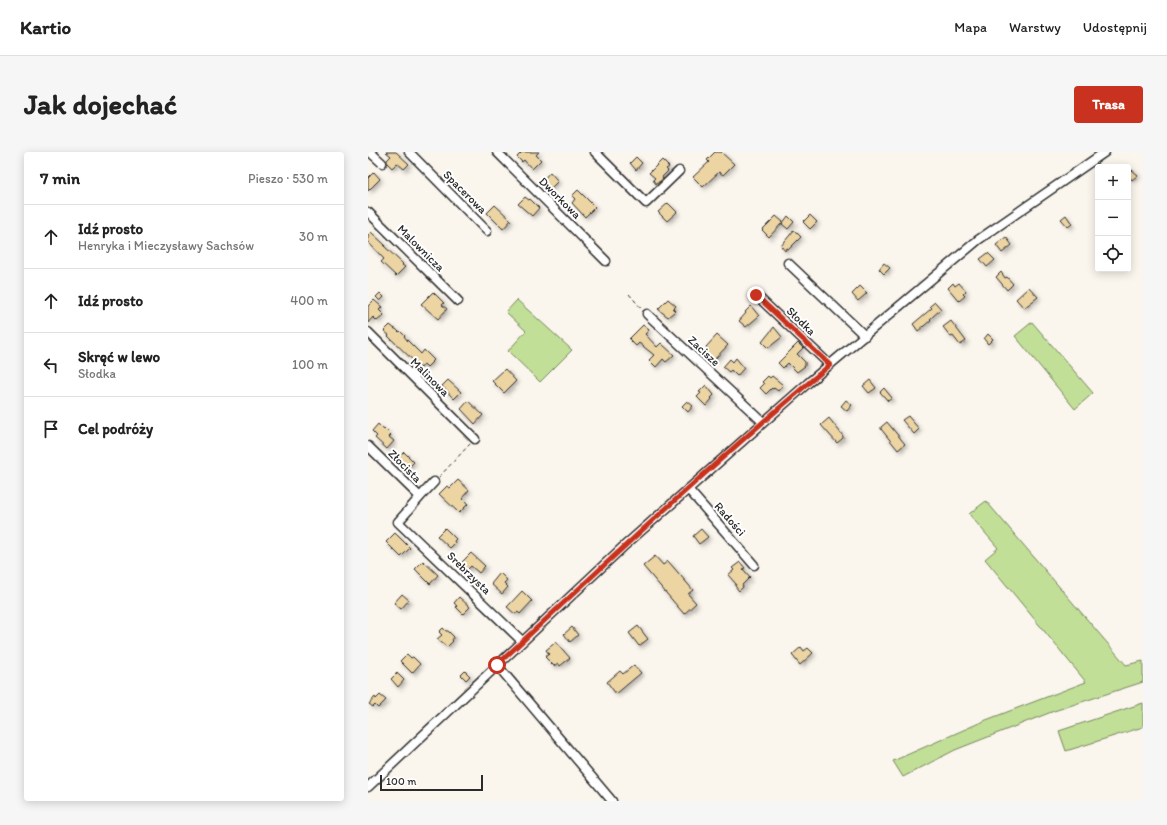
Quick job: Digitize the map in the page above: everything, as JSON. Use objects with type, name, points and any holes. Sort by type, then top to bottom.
[{"type":"street","points":[[370,152],[382,163]]},
{"type":"street","name":"Spacerowa","points":[[410,152],[487,231]]},
{"type":"street","name":"Dworkowa","points":[[497,152],[606,261]]},
{"type":"street","points":[[595,152],[646,203],[679,171]]},
{"type":"street","points":[[368,787],[623,547],[830,365],[978,240],[1105,152]]},
{"type":"street","name":"Malownicza","points":[[368,212],[458,301]]},
{"type":"street","points":[[788,263],[865,336]]},
{"type":"street","name":"Słodka","points":[[756,295],[830,365]]},
{"type":"street","name":"Zacisze","points":[[647,314],[764,422]]},
{"type":"street","name":"Malinowa","points":[[368,332],[475,439]]},
{"type":"street","name":"Złocista","points":[[368,446],[420,497],[398,522]]},
{"type":"street","points":[[420,497],[434,482]]},
{"type":"street","name":"Radości","points":[[688,489],[754,565]]},
{"type":"street","name":"Srebrzysta","points":[[398,522],[521,642]]},
{"type":"street","points":[[497,665],[612,801]]},
{"type":"path","points":[[629,294],[647,314]]},
{"type":"path","points":[[434,482],[475,439]]},
{"type":"green space","points":[[517,300],[572,350],[540,382],[508,351],[526,331],[506,312]]},
{"type":"green space","points":[[1032,322],[1093,393],[1075,409],[1015,336]]},
{"type":"green space","points":[[986,501],[1126,665],[1143,661],[1143,682],[1054,711],[955,750],[903,777],[893,761],[986,720],[1086,682],[985,559],[998,548],[969,514]]},
{"type":"green space","points":[[1143,703],[1143,727],[1066,751],[1059,731]]},
{"type":"building","points":[[386,152],[396,152],[409,164],[404,169],[397,163],[392,168],[387,163],[387,160],[391,156]]},
{"type":"building","points":[[522,152],[539,152],[536,155],[541,160],[532,169],[524,160],[522,162],[517,157]]},
{"type":"building","points":[[715,152],[721,152],[734,164],[723,175],[719,172],[703,187],[693,177],[709,162],[707,160]]},
{"type":"building","points":[[636,157],[642,163],[636,170],[630,163]]},
{"type":"building","points":[[662,160],[669,167],[666,169],[668,171],[662,177],[663,179],[656,184],[653,180],[655,178],[649,173]]},
{"type":"building","points":[[1132,170],[1138,175],[1132,180],[1131,171]]},
{"type":"building","points":[[374,172],[380,179],[368,191],[368,178]]},
{"type":"building","points":[[550,172],[558,181],[550,189],[547,189],[541,184]]},
{"type":"building","points":[[578,190],[595,207],[585,217],[572,203],[575,199],[572,196]]},
{"type":"building","points":[[525,197],[529,200],[530,199],[539,208],[532,216],[518,204]]},
{"type":"building","points":[[668,203],[677,212],[667,221],[658,212]]},
{"type":"building","points":[[495,205],[511,220],[503,229],[487,213]]},
{"type":"building","points":[[810,215],[817,222],[810,229],[803,222]]},
{"type":"building","points":[[1066,215],[1072,224],[1068,227],[1061,219]]},
{"type":"building","points":[[776,216],[783,222],[769,237],[762,230]]},
{"type":"building","points":[[788,216],[794,222],[788,229],[782,224]]},
{"type":"building","points":[[794,230],[801,237],[785,251],[781,246]]},
{"type":"building","points":[[371,232],[405,267],[396,276],[381,262],[384,259],[368,242],[368,235]]},
{"type":"building","points":[[1006,237],[1012,245],[1002,253],[996,245]]},
{"type":"building","points":[[988,253],[995,260],[987,267],[980,259]]},
{"type":"building","points":[[884,263],[890,268],[884,274],[879,269]]},
{"type":"building","points":[[1001,272],[1005,278],[1007,277],[1013,284],[1007,290],[996,277]]},
{"type":"building","points":[[953,283],[955,286],[959,283],[966,291],[963,294],[965,296],[959,301],[948,288]]},
{"type":"building","points":[[860,286],[867,293],[858,301],[852,294]]},
{"type":"building","points":[[1029,287],[1038,297],[1024,308],[1016,299]]},
{"type":"building","points":[[433,292],[444,303],[442,305],[447,309],[438,319],[421,304]]},
{"type":"building","points":[[380,293],[384,297],[380,301],[376,297]]},
{"type":"building","points":[[668,299],[676,306],[673,309],[675,311],[668,317],[658,309]]},
{"type":"building","points":[[374,300],[382,307],[379,310],[384,315],[377,321],[373,317],[368,323],[368,306]]},
{"type":"building","points":[[935,302],[941,309],[918,331],[913,324],[932,308],[930,306]]},
{"type":"building","points":[[751,306],[759,316],[746,327],[739,321]]},
{"type":"building","points":[[951,321],[966,341],[960,345],[943,327]]},
{"type":"building","points":[[390,325],[399,332],[400,331],[421,354],[424,350],[434,360],[427,367],[424,364],[421,368],[384,331]]},
{"type":"building","points":[[643,325],[649,330],[645,334],[657,347],[661,343],[674,355],[666,362],[663,359],[656,367],[649,360],[654,355],[639,343],[636,346],[629,339]]},
{"type":"building","points":[[774,327],[782,337],[768,348],[762,342]]},
{"type":"building","points":[[988,334],[993,339],[988,344],[984,339]]},
{"type":"building","points":[[717,335],[728,345],[712,362],[704,355],[709,350],[706,347]]},
{"type":"building","points":[[798,343],[803,348],[797,354],[805,362],[805,366],[797,372],[788,363],[783,368],[778,363]]},
{"type":"building","points":[[736,358],[744,368],[737,376],[731,370],[729,372],[723,367],[730,359],[733,362]]},
{"type":"building","points":[[505,369],[516,381],[504,393],[492,381]]},
{"type":"building","points":[[768,376],[770,378],[772,376],[783,385],[778,391],[772,388],[766,394],[760,388],[764,384],[762,382]]},
{"type":"building","points":[[448,380],[461,392],[454,399],[442,386]]},
{"type":"building","points":[[870,380],[876,388],[869,393],[863,386]]},
{"type":"building","points":[[706,385],[714,395],[706,406],[697,397],[701,393],[699,392]]},
{"type":"building","points":[[884,388],[892,398],[888,401],[880,392]]},
{"type":"building","points":[[846,400],[852,405],[847,411],[841,406]]},
{"type":"building","points":[[468,401],[483,415],[475,424],[461,409]]},
{"type":"building","points":[[687,401],[693,406],[688,412],[682,406]]},
{"type":"building","points":[[908,416],[919,429],[914,434],[902,420]]},
{"type":"building","points":[[829,418],[843,436],[843,438],[837,443],[821,425]]},
{"type":"building","points":[[887,422],[905,444],[898,450],[881,429],[881,427]]},
{"type":"building","points":[[378,424],[391,435],[389,437],[394,441],[387,449],[375,438],[377,436],[372,431]]},
{"type":"building","points":[[404,452],[414,462],[407,469],[398,458]]},
{"type":"building","points":[[458,480],[469,490],[462,498],[468,504],[459,513],[439,494],[447,486],[450,488]]},
{"type":"building","points":[[445,528],[456,539],[454,541],[455,543],[450,548],[437,536]]},
{"type":"building","points":[[701,529],[708,537],[699,544],[693,536]]},
{"type":"building","points":[[395,533],[410,548],[401,557],[386,542]]},
{"type":"building","points":[[471,553],[485,566],[479,573],[471,566],[467,570],[460,564]]},
{"type":"building","points":[[655,556],[663,565],[668,561],[693,590],[688,594],[696,603],[684,614],[643,566]]},
{"type":"building","points":[[423,561],[438,575],[430,584],[415,569]]},
{"type":"building","points":[[740,562],[745,568],[743,569],[750,577],[742,585],[743,587],[739,591],[735,586],[736,584],[728,575],[734,570],[732,568]]},
{"type":"building","points":[[500,573],[507,580],[504,583],[508,587],[502,594],[491,584]]},
{"type":"building","points":[[522,591],[532,601],[520,614],[518,612],[515,614],[507,607]]},
{"type":"building","points":[[402,594],[409,600],[401,609],[394,603]]},
{"type":"building","points":[[459,597],[470,607],[463,614],[454,603]]},
{"type":"building","points":[[638,626],[648,639],[639,646],[629,633]]},
{"type":"building","points":[[572,627],[578,635],[570,642],[564,634]]},
{"type":"building","points":[[443,628],[454,637],[452,640],[453,641],[447,647],[437,639],[442,635],[439,632]]},
{"type":"building","points":[[556,642],[570,658],[560,666],[558,663],[554,666],[545,657],[549,654],[546,650]]},
{"type":"building","points":[[801,647],[804,651],[808,648],[813,653],[800,665],[792,655]]},
{"type":"building","points":[[407,654],[411,658],[413,657],[420,664],[412,673],[400,661]]},
{"type":"building","points":[[634,665],[641,673],[616,694],[607,682],[620,671],[623,674]]},
{"type":"building","points":[[465,671],[470,676],[466,680],[461,675]]},
{"type":"building","points":[[397,673],[404,680],[398,687],[391,679]]},
{"type":"building","points":[[380,695],[386,700],[378,708],[375,705],[373,707],[369,704],[375,697],[376,699]]},
{"type":"route","points":[[497,665],[623,547],[830,365],[756,295]]}]
